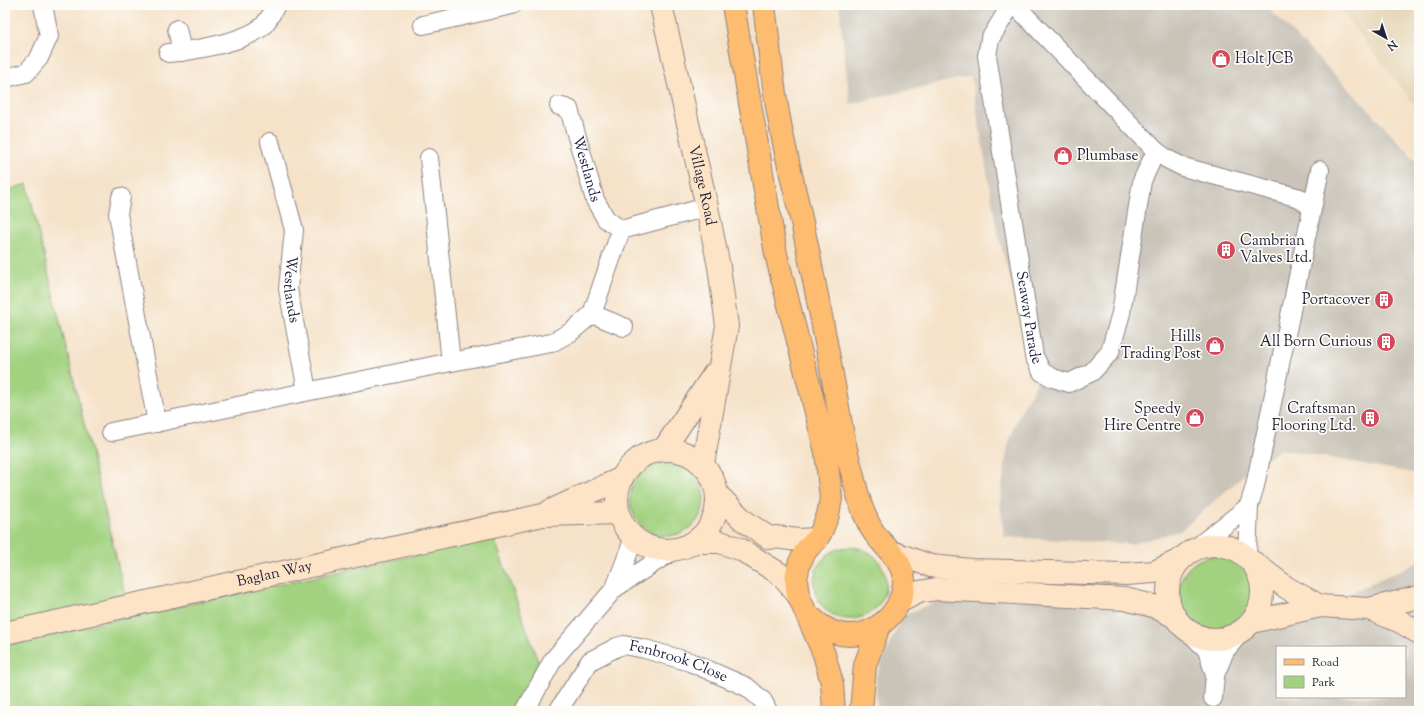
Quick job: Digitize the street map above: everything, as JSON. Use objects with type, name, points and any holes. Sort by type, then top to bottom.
[{"type":"main road","points":[[733,5],[776,254],[826,452],[831,498],[828,515],[817,539],[806,550],[799,564],[796,579],[802,604],[824,654],[832,683],[834,711]]},
{"type":"main road","points":[[764,5],[778,117],[808,250],[848,459],[864,511],[870,525],[874,532],[892,552],[898,562],[903,573],[904,583],[899,602],[891,616],[879,626],[860,634],[840,634],[821,627],[802,604]]},
{"type":"main road","points":[[861,711],[865,665],[879,626]]},
{"type":"street","points":[[5,78],[26,73],[39,58],[49,36],[43,5]]},
{"type":"street","points":[[177,29],[175,53],[244,38],[264,26],[276,5]]},
{"type":"street","points":[[423,25],[440,13],[512,5]]},
{"type":"street","name":"Village Road","points":[[661,5],[707,207],[719,267],[727,326],[703,464]]},
{"type":"street","name":"Seaway Parade","points":[[1011,5],[990,39],[987,56],[1034,356],[1042,372],[1053,378],[1069,383],[1092,372],[1110,352],[1121,313],[1142,181],[1156,151]]},
{"type":"street","points":[[1015,5],[1156,151],[1167,159],[1183,167],[1300,198],[1312,208]]},
{"type":"street","name":"Westlands","points":[[558,106],[569,109],[595,200],[606,219],[621,230]]},
{"type":"street","name":"Westlands","points":[[270,142],[294,230],[288,288],[306,391]]},
{"type":"street","points":[[429,158],[451,362]]},
{"type":"street","points":[[1213,698],[1215,675],[1225,651],[1260,608],[1263,591],[1259,574],[1248,558],[1248,506],[1258,472],[1320,170]]},
{"type":"street","points":[[121,197],[118,214],[157,423]]},
{"type":"street","points":[[111,432],[306,391],[551,343],[571,332],[592,314],[621,230],[707,207]]},
{"type":"street","points":[[592,314],[624,327]]},
{"type":"street","name":"Village Road","points":[[664,450],[719,367]]},
{"type":"street","points":[[525,711],[553,660],[615,588],[674,550],[694,542],[705,533],[713,522],[717,509],[718,495],[713,478],[703,464],[692,456],[679,450],[651,452],[639,458],[629,466],[622,478],[618,489],[618,513],[624,527],[634,538],[646,546],[659,550],[674,550]]},
{"type":"street","name":"Baglan Way","points":[[543,514],[622,478]]},
{"type":"street","points":[[718,495],[743,520],[769,538],[775,537],[798,540],[817,539]]},
{"type":"street","points":[[1215,675],[1207,650],[1181,624],[1169,603],[1168,588],[1172,573],[1186,555],[1248,506]]},
{"type":"street","name":"Baglan Way","points":[[5,633],[543,514],[618,513]]},
{"type":"street","points":[[615,588],[634,538]]},
{"type":"street","points":[[694,542],[720,542],[740,549],[780,574],[802,604]]},
{"type":"street","points":[[892,552],[931,566],[970,570],[1126,574],[1154,572],[1186,555],[1211,545],[1230,547],[1248,558],[1287,588],[1320,606]]},
{"type":"street","points":[[899,602],[919,592],[936,589],[1125,599],[1152,606],[1204,638],[1223,639],[1246,627],[1320,606],[1369,609],[1419,597]]},
{"type":"street","points":[[1369,609],[1400,622],[1419,633]]},
{"type":"street","name":"Fenbrook Close","points":[[558,711],[590,661],[617,646],[624,645],[645,649],[690,662],[747,687],[763,701],[768,711]]},
{"type":"shaded area","points":[[839,5],[1265,5],[1360,100],[1419,164],[1419,474],[1280,449],[1242,477],[1180,531],[1131,544],[1004,537],[1000,501],[1008,445],[1019,415],[1038,381],[997,231],[971,76],[850,104]]},
{"type":"shaded area","points":[[1336,5],[1419,5],[1419,110]]},
{"type":"shaded area","points":[[1419,562],[1419,711],[877,711],[876,677],[902,616],[940,600],[1125,599],[1320,606]]},
{"type":"green space","points":[[27,184],[126,599],[5,627],[5,191]]},
{"type":"green space","points":[[667,462],[681,465],[693,473],[701,485],[704,499],[701,513],[693,525],[681,533],[667,536],[653,533],[641,525],[633,513],[630,499],[633,485],[641,473],[653,465]]},
{"type":"green space","points":[[494,538],[541,669],[521,711],[5,711],[5,646],[130,616]]},
{"type":"green space","points":[[850,547],[870,553],[880,563],[886,583],[880,603],[870,613],[850,619],[830,613],[820,603],[814,583],[820,563],[830,553]]},
{"type":"green space","points":[[1216,556],[1230,559],[1242,567],[1250,579],[1253,593],[1250,607],[1242,619],[1230,627],[1216,630],[1202,627],[1190,619],[1182,607],[1179,593],[1182,579],[1190,567],[1202,559]]},
{"type":"place","name":"Holt JCB","points":[[1221,59]]},
{"type":"place","name":"Plumbase","points":[[1063,156]]},
{"type":"place","name":"Cambrian Valves Ltd.","points":[[1226,250]]},
{"type":"place","name":"Portacover","points":[[1384,300]]},
{"type":"place","name":"All Born Curious","points":[[1386,342]]},
{"type":"place","name":"Hills Trading Post","points":[[1215,346]]},
{"type":"place","name":"Speedy Hire Centre","points":[[1195,418]]},
{"type":"place","name":"Craftsman Flooring Ltd.","points":[[1370,418]]}]
